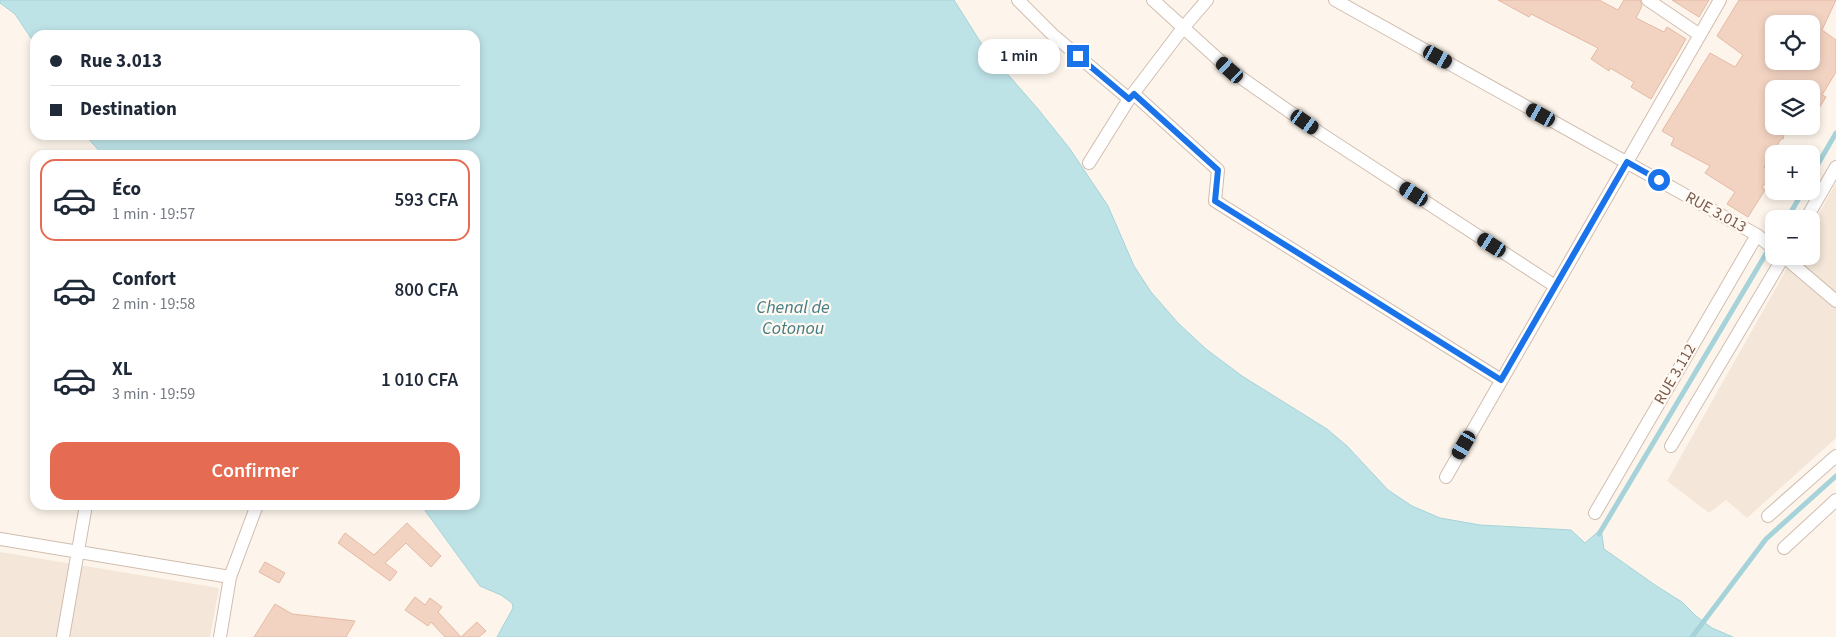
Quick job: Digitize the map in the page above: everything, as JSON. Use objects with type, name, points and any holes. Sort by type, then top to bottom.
[{"type":"street","points":[[1018,0],[1052,34],[1218,170],[1215,201],[1501,380]]},
{"type":"street","points":[[1153,0],[1230,70],[1304,122],[1555,286]]},
{"type":"street","points":[[1089,163],[1131,97],[1183,28],[1207,0]]},
{"type":"street","name":"RUE 3.013","points":[[1335,0],[1757,235],[1765,242]]},
{"type":"street","points":[[1648,0],[1700,36]]},
{"type":"street","points":[[1446,477],[1720,0]]},
{"type":"street","points":[[1811,210],[1836,167]]},
{"type":"street","name":"RUE 3.112","points":[[1595,513],[1757,235]]},
{"type":"street","name":"RUE 3.112","points":[[1671,446],[1775,265]]},
{"type":"street","name":"RUE 3.013","points":[[1793,265],[1836,301]]},
{"type":"street","points":[[1768,516],[1836,456]]},
{"type":"street","points":[[1784,548],[1836,500]]},
{"type":"street","points":[[64,637],[85,510]]},
{"type":"street","points":[[220,637],[230,577],[255,510]]},
{"type":"street","points":[[0,539],[230,577]]},
{"type":"shaded area","points":[[1836,183],[1836,438],[1747,518],[1726,500],[1709,513],[1667,481],[1789,265],[1820,265],[1820,211]]},
{"type":"shaded area","points":[[0,552],[219,588],[210,637],[0,637]]},
{"type":"water","name":"Chenal de Cotonou","points":[[0,0],[954,0],[983,46],[1070,149],[1108,206],[1134,266],[1151,292],[1178,323],[1206,349],[1242,376],[1327,429],[1347,446],[1388,490],[1412,506],[1440,518],[1480,525],[1571,530],[1585,543],[1601,529],[1604,549],[1682,602],[1712,628],[1733,637],[497,637],[513,608],[512,603],[501,595],[480,586],[425,510],[480,510],[480,150],[98,150],[90,140],[480,140],[480,30],[30,30],[30,36],[15,14],[0,3]]},
{"type":"building","points":[[1498,0],[1599,0],[1618,10],[1624,0],[1640,0],[1642,6],[1636,18],[1664,32],[1667,27],[1686,39],[1651,99],[1631,87],[1634,82],[1610,68],[1609,71],[1591,59],[1598,48],[1531,14],[1529,17]]},
{"type":"building","points":[[1672,0],[1709,0],[1699,17]]},
{"type":"building","points":[[1739,0],[1836,0],[1822,30],[1836,40],[1836,72],[1822,95],[1826,97],[1820,107],[1820,80],[1765,80],[1765,135],[1784,135],[1777,145],[1765,145],[1765,183],[1762,188],[1765,190],[1748,217],[1727,204],[1735,192],[1705,173],[1710,166],[1671,145],[1674,138],[1662,131],[1710,53],[1735,67],[1743,55],[1717,36]]},
{"type":"building","points":[[407,523],[441,556],[431,567],[406,543],[385,563],[397,572],[390,581],[338,543],[345,533],[374,555]]},
{"type":"building","points":[[265,562],[285,573],[279,583],[259,572]]},
{"type":"building","points":[[415,597],[425,605],[430,598],[442,607],[438,612],[461,637],[445,637],[431,622],[428,626],[405,610]]},
{"type":"building","points":[[275,604],[292,614],[355,621],[346,637],[254,637]]},
{"type":"building","points":[[477,622],[486,631],[479,637],[461,637]]},
{"type":"waterway","points":[[1820,161],[1836,133]]},
{"type":"waterway","points":[[1792,210],[1798,200]]},
{"type":"waterway","points":[[1599,534],[1765,255]]},
{"type":"waterway","points":[[1692,637],[1766,539],[1836,476]]},
{"type":"route","points":[[1078,56],[1129,99],[1134,94],[1218,170],[1215,201],[1501,380],[1627,162],[1659,180]]}]
